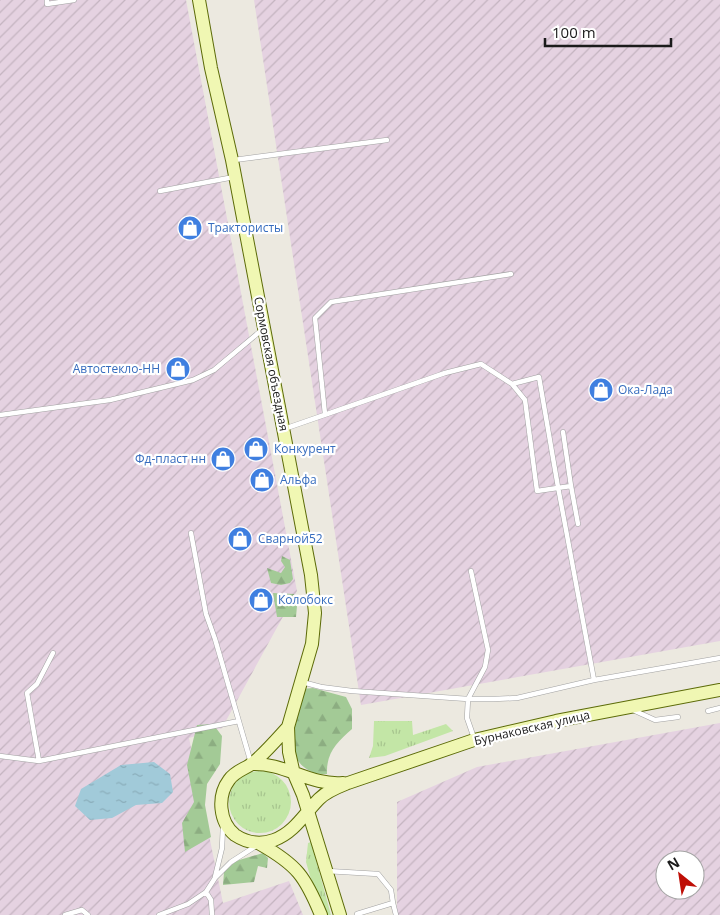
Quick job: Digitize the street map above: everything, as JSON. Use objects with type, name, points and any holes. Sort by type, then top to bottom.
[{"type":"main road","name":"Сормовская объездная","points":[[199,0],[211,68],[232,160],[311,575],[314,613],[312,644],[288,727]]},
{"type":"main road","name":"Бурнаковская улица","points":[[348,783],[474,740],[556,721],[720,690]]},
{"type":"main road","points":[[288,727],[251,764],[229,779],[223,791],[220,804],[229,830],[243,840],[260,844],[276,853],[299,872],[308,886],[321,915]]},
{"type":"main road","points":[[288,727],[289,752],[294,774],[303,795],[340,915]]},
{"type":"main road","points":[[251,764],[264,763],[311,780],[331,784],[348,783]]},
{"type":"main road","points":[[260,844],[288,833],[320,798],[348,783]]},
{"type":"lane","points":[[47,0],[48,4],[74,0]]},
{"type":"lane","points":[[232,160],[387,140]]},
{"type":"lane","points":[[160,192],[235,176]]},
{"type":"lane","points":[[325,414],[315,318],[331,302],[511,274]]},
{"type":"lane","points":[[0,415],[110,400],[193,380],[214,370],[264,328]]},
{"type":"lane","points":[[283,429],[445,373],[481,364],[512,384],[525,400],[537,491],[571,486]]},
{"type":"lane","points":[[512,384],[539,377],[594,680]]},
{"type":"lane","points":[[563,432],[578,524]]},
{"type":"lane","points":[[191,533],[206,614],[251,764]]},
{"type":"lane","points":[[471,571],[488,650],[485,667],[468,699],[467,718],[474,740]]},
{"type":"lane","points":[[39,761],[27,693],[37,684],[53,653]]},
{"type":"lane","points":[[301,682],[321,688],[468,699],[517,698],[594,680],[720,658]]},
{"type":"lane","points":[[628,708],[655,720],[678,717]]},
{"type":"lane","points":[[708,711],[720,708]]},
{"type":"lane","points":[[0,756],[39,761],[239,721]]},
{"type":"lane","points":[[159,915],[188,904],[206,892],[214,878],[222,848],[223,817]]},
{"type":"lane","points":[[214,878],[231,862],[260,844]]},
{"type":"lane","points":[[327,870],[378,874],[391,890],[396,915]]},
{"type":"lane","points":[[206,892],[211,900],[210,914]]},
{"type":"lane","points":[[357,915],[393,903]]},
{"type":"lane","points":[[66,915],[82,910],[88,915]]},
{"type":"shaded area","points":[[0,0],[186,0],[297,591],[222,728],[189,738],[223,903],[289,881],[303,915],[0,915]]},
{"type":"shaded area","points":[[254,0],[720,0],[720,641],[361,705]]},
{"type":"shaded area","points":[[720,723],[720,915],[397,915],[397,802],[477,767]]},
{"type":"green space","points":[[282,556],[290,560],[293,579],[290,583],[281,585],[271,583],[267,568],[281,573],[285,567],[281,561]]},
{"type":"green space","points":[[273,593],[294,594],[297,606],[296,617],[277,617]]},
{"type":"green space","points":[[313,688],[346,697],[352,709],[352,729],[334,748],[328,760],[327,774],[314,773],[302,765],[295,756],[292,746],[291,734],[301,689]]},
{"type":"green space","points":[[374,721],[412,721],[413,735],[446,724],[453,731],[385,756],[369,758],[373,746]]},
{"type":"green space","points":[[213,724],[222,736],[220,764],[207,784],[205,805],[211,837],[185,852],[182,823],[194,802],[187,765],[197,725]]},
{"type":"green space","points":[[260,771],[277,776],[282,780],[286,785],[291,802],[286,819],[282,824],[277,828],[260,833],[243,828],[238,824],[234,819],[229,802],[234,785],[238,780],[243,776]]},
{"type":"green space","points":[[311,842],[331,915],[326,915],[306,862],[308,843]]},
{"type":"green space","points":[[263,853],[268,858],[267,868],[258,866],[254,882],[223,885],[224,872],[236,861]]},
{"type":"water","points":[[154,762],[170,774],[173,792],[162,803],[136,805],[112,818],[90,820],[75,806],[81,789],[121,765]]},
{"type":"place","name":"Трактористы","points":[[190,228]]},
{"type":"place","name":"Автостекло-НН","points":[[178,369]]},
{"type":"place","name":"Ока-Лада","points":[[601,390]]},
{"type":"place","name":"Конкурент","points":[[256,449]]},
{"type":"place","name":"Фд-пласт нн","points":[[223,459]]},
{"type":"place","name":"Альфа","points":[[262,480]]},
{"type":"place","name":"Сварной52","points":[[240,539]]},
{"type":"place","name":"Колобокс","points":[[261,600]]}]
